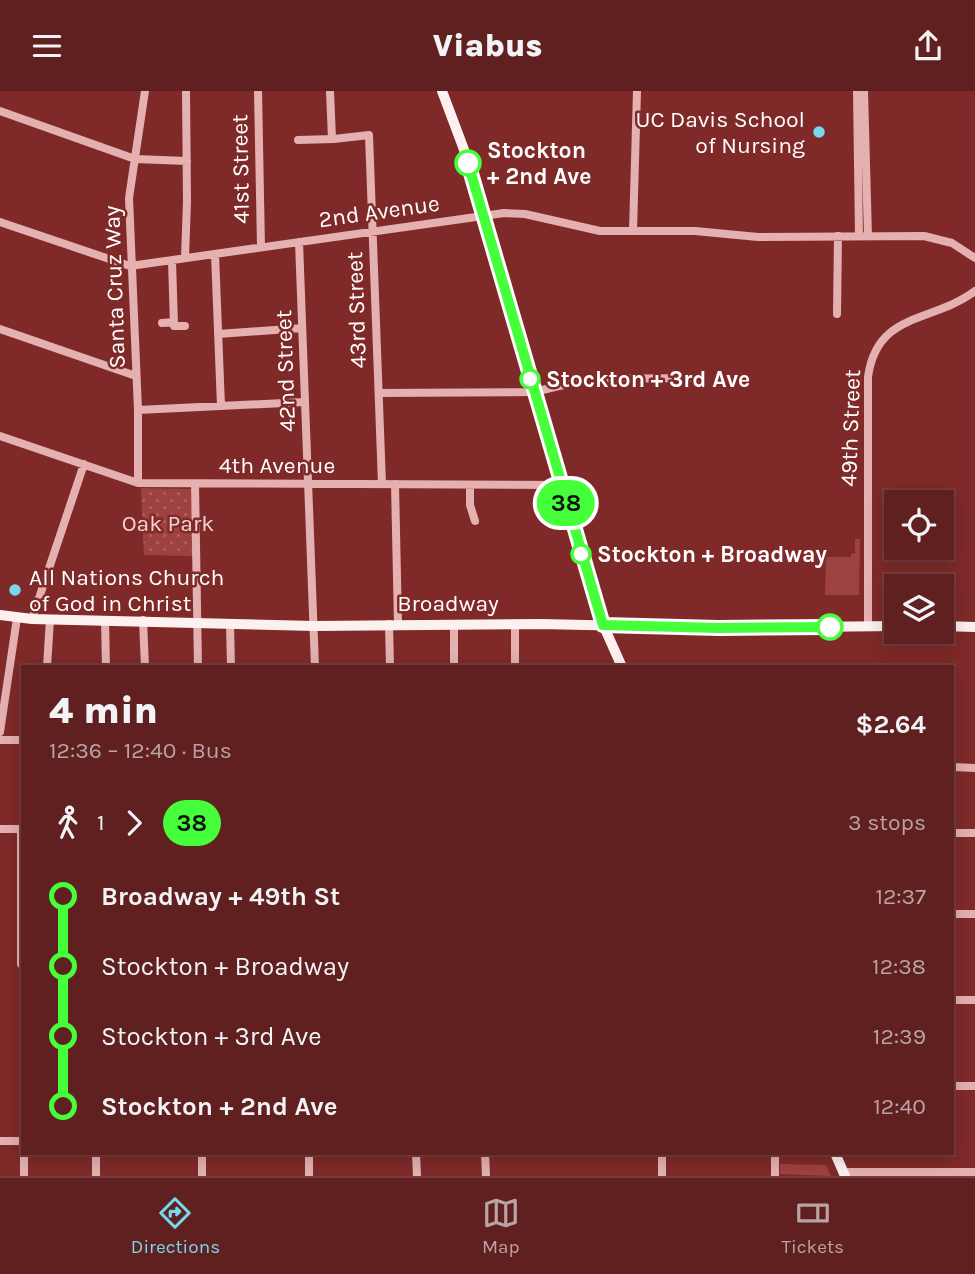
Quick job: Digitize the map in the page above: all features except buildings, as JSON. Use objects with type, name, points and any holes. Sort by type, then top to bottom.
[{"type":"main road","points":[[442,91],[464,147],[603,625],[621,665]]},
{"type":"main road","name":"Broadway","points":[[0,615],[32,619],[314,626],[884,626]]},
{"type":"main road","points":[[954,627],[975,627]]},
{"type":"main road","points":[[836,1155],[844,1174]]},
{"type":"street","name":"Santa Cruz Way","points":[[138,483],[138,410],[129,198],[145,91]]},
{"type":"street","points":[[185,258],[186,91]]},
{"type":"street","name":"41st Street","points":[[258,91],[261,247]]},
{"type":"street","points":[[298,140],[331,139],[330,91]]},
{"type":"street","points":[[634,231],[636,91]]},
{"type":"street","points":[[857,91],[863,236]]},
{"type":"street","points":[[863,236],[864,91]]},
{"type":"street","points":[[0,111],[135,159],[187,162]]},
{"type":"street","name":"43rd Street","points":[[331,139],[369,135],[382,484]]},
{"type":"street","name":"2nd Avenue","points":[[0,222],[130,266],[484,215],[525,214],[585,229],[695,231],[758,237],[935,237],[956,245],[975,258]]},
{"type":"street","points":[[837,314],[838,236]]},
{"type":"street","name":"42nd Street","points":[[299,241],[314,665]]},
{"type":"street","points":[[215,254],[221,406]]},
{"type":"street","points":[[172,260],[174,326],[186,327]]},
{"type":"street","name":"49th Street","points":[[868,626],[868,377],[872,359],[881,340],[897,326],[948,307],[975,291]]},
{"type":"street","points":[[162,323],[174,322]]},
{"type":"street","points":[[218,334],[302,328]]},
{"type":"street","points":[[0,329],[136,376]]},
{"type":"street","points":[[379,393],[534,392],[588,379],[700,378]]},
{"type":"street","points":[[138,410],[305,402]]},
{"type":"street","name":"4th Avenue","points":[[0,436],[138,483],[561,485]]},
{"type":"street","points":[[32,619],[84,464]]},
{"type":"street","points":[[195,484],[198,665]]},
{"type":"street","points":[[390,665],[395,484]]},
{"type":"street","points":[[470,485],[470,505],[475,521]]},
{"type":"street","points":[[0,732],[17,618]]},
{"type":"street","points":[[47,665],[50,619]]},
{"type":"street","points":[[105,621],[106,665]]},
{"type":"street","points":[[143,621],[145,665]]},
{"type":"street","points":[[230,624],[231,665]]},
{"type":"street","points":[[454,624],[454,665]]},
{"type":"street","points":[[515,624],[515,665]]},
{"type":"street","points":[[0,740],[21,740]]},
{"type":"street","points":[[954,767],[975,768]]},
{"type":"street","points":[[0,829],[21,829]]},
{"type":"street","points":[[954,833],[975,833]]},
{"type":"street","points":[[954,914],[975,914]]},
{"type":"street","points":[[954,1000],[975,1000]]},
{"type":"street","points":[[954,1086],[975,1086]]},
{"type":"street","points":[[0,1141],[21,1141]]},
{"type":"street","points":[[24,1155],[24,1176]]},
{"type":"street","points":[[96,1155],[96,1176]]},
{"type":"street","points":[[202,1155],[202,1176]]},
{"type":"street","points":[[309,1155],[309,1176]]},
{"type":"street","points":[[416,1155],[417,1176]]},
{"type":"street","points":[[485,1155],[486,1176]]},
{"type":"street","points":[[662,1155],[662,1176]]},
{"type":"street","points":[[775,1155],[775,1176]]},
{"type":"street","points":[[844,1174],[975,1172]]},
{"type":"green space","name":"Oak Park","points":[[141,488],[191,489],[194,556],[144,555]]},
{"type":"green space","points":[[855,539],[860,539],[859,595],[825,595],[826,557],[851,557],[851,554],[855,553]]},
{"type":"green space","points":[[780,1164],[826,1165],[831,1176],[780,1174]]},
{"type":"bus line","name":"38","points":[[468,163],[603,625],[830,627]]},
{"type":"place","name":"UC Davis School of Nursing","points":[[819,132]]},
{"type":"place","name":"Stockton + 2nd Ave","points":[[468,163]]},
{"type":"place","name":"Stockton + 3rd Ave","points":[[530,379]]},
{"type":"place","name":"Stockton + Broadway","points":[[581,554]]},
{"type":"place","name":"All Nations Church of God in Christ","points":[[15,590]]}]
